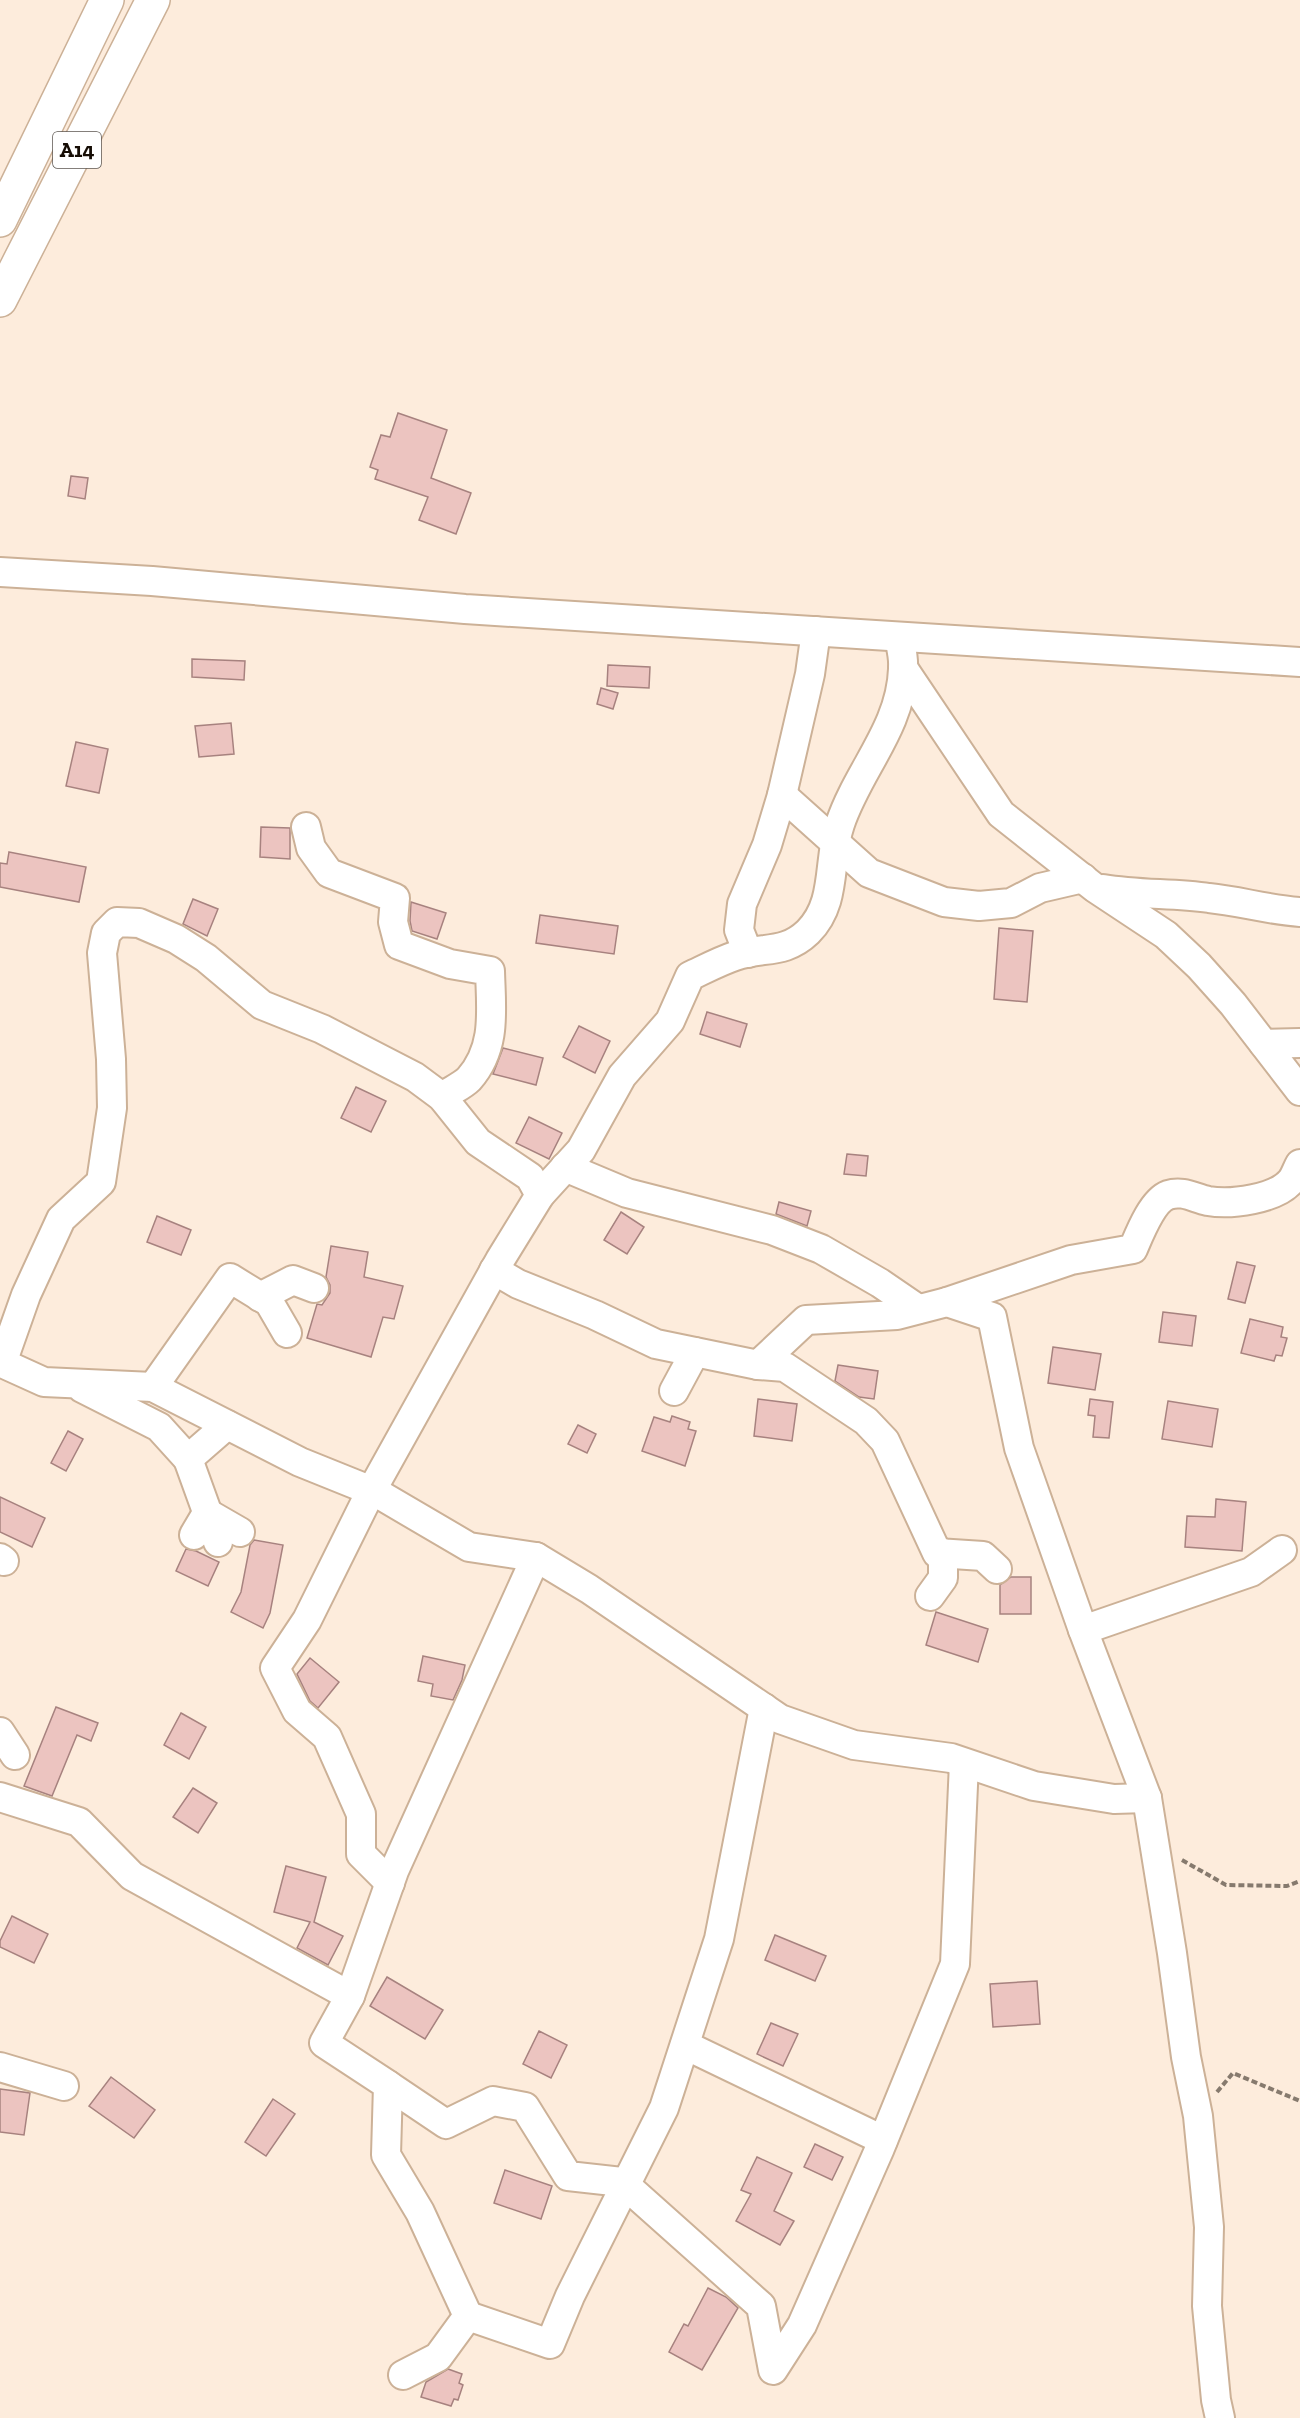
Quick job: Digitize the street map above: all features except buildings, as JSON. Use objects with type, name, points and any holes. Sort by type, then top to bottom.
[{"type":"highway","name":"A14","points":[[0,220],[107,0]]},
{"type":"highway","name":"A14","points":[[0,300],[153,0]]},
{"type":"street","points":[[0,572],[152,581],[465,609],[1300,662]]},
{"type":"street","points":[[748,953],[739,930],[742,904],[767,845],[782,795],[810,674],[816,631]]},
{"type":"street","points":[[390,1883],[361,1854],[361,1814],[327,1737],[297,1711],[276,1668],[308,1620],[372,1490],[494,1270],[540,1195],[581,1150],[622,1076],[670,1021],[690,976],[736,955],[785,948],[808,932],[828,902],[839,825],[858,784],[885,736],[899,699],[903,668],[899,637]]},
{"type":"street","points":[[903,668],[1001,814],[1089,883],[1166,934],[1233,1004],[1300,1091]]},
{"type":"street","points":[[782,795],[869,873],[944,902],[979,906],[1011,903],[1040,888],[1089,883],[1128,893],[1218,899],[1300,912]]},
{"type":"street","points":[[306,827],[311,848],[329,873],[395,898],[393,922],[399,945],[450,964],[490,971],[492,1029],[482,1058],[468,1080],[442,1096]]},
{"type":"street","points":[[540,1195],[530,1177],[478,1142],[442,1096],[415,1077],[322,1029],[262,1005],[206,958],[176,939],[139,923],[117,922],[106,933],[102,953],[111,1048],[112,1108],[101,1182],[60,1219],[26,1295],[1,1362],[44,1382],[153,1387],[300,1462],[372,1490],[469,1547],[536,1557],[589,1589],[780,1719],[854,1745],[951,1758],[1034,1786],[1114,1799],[1147,1798]]},
{"type":"street","points":[[1264,1044],[1300,1043]]},
{"type":"street","points":[[758,1365],[806,1320],[897,1315],[946,1302],[1071,1260],[1133,1249],[1147,1218],[1165,1196],[1182,1193],[1209,1201],[1245,1200],[1275,1193],[1292,1180],[1300,1164]]},
{"type":"street","points":[[565,1167],[627,1193],[772,1230],[821,1249],[880,1283],[918,1310]]},
{"type":"street","points":[[494,1270],[518,1284],[595,1315],[656,1344],[758,1365],[785,1367],[866,1421],[885,1441],[937,1553],[983,1556],[997,1569]]},
{"type":"street","points":[[153,1387],[230,1278],[269,1302],[287,1333]]},
{"type":"street","points":[[260,1297],[293,1280],[314,1288]]},
{"type":"street","points":[[946,1302],[992,1317],[1019,1448],[1083,1630],[1147,1798],[1186,2057],[1198,2116],[1209,2227],[1207,2306],[1216,2400],[1220,2418]]},
{"type":"street","points":[[674,1391],[695,1352]]},
{"type":"street","points":[[74,1384],[159,1427],[188,1459],[215,1531]]},
{"type":"street","points":[[188,1459],[227,1425]]},
{"type":"street","points":[[1083,1630],[1251,1572],[1282,1550]]},
{"type":"street","points":[[930,1596],[943,1578],[943,1553]]},
{"type":"street","points":[[536,1557],[390,1883],[350,1996],[324,2043],[446,2124],[493,2101],[525,2107],[567,2176],[622,2182],[761,2306],[773,2370],[802,2325],[883,2140],[955,1964],[964,1763]]},
{"type":"street","points":[[388,2085],[386,2155],[420,2212],[468,2316],[550,2344],[570,2296],[664,2108],[719,1939],[764,1708]]},
{"type":"street","points":[[0,1797],[79,1822],[132,1876],[350,1996]]},
{"type":"street","points":[[685,2045],[883,2140]]},
{"type":"street","points":[[0,2067],[64,2086]]},
{"type":"street","points":[[403,2375],[438,2357],[468,2316]]},
{"type":"path","points":[[1155,1845],[1226,1885],[1287,1886],[1300,1881]]},
{"type":"path","points":[[1198,2116],[1233,2073],[1300,2101]]}]
